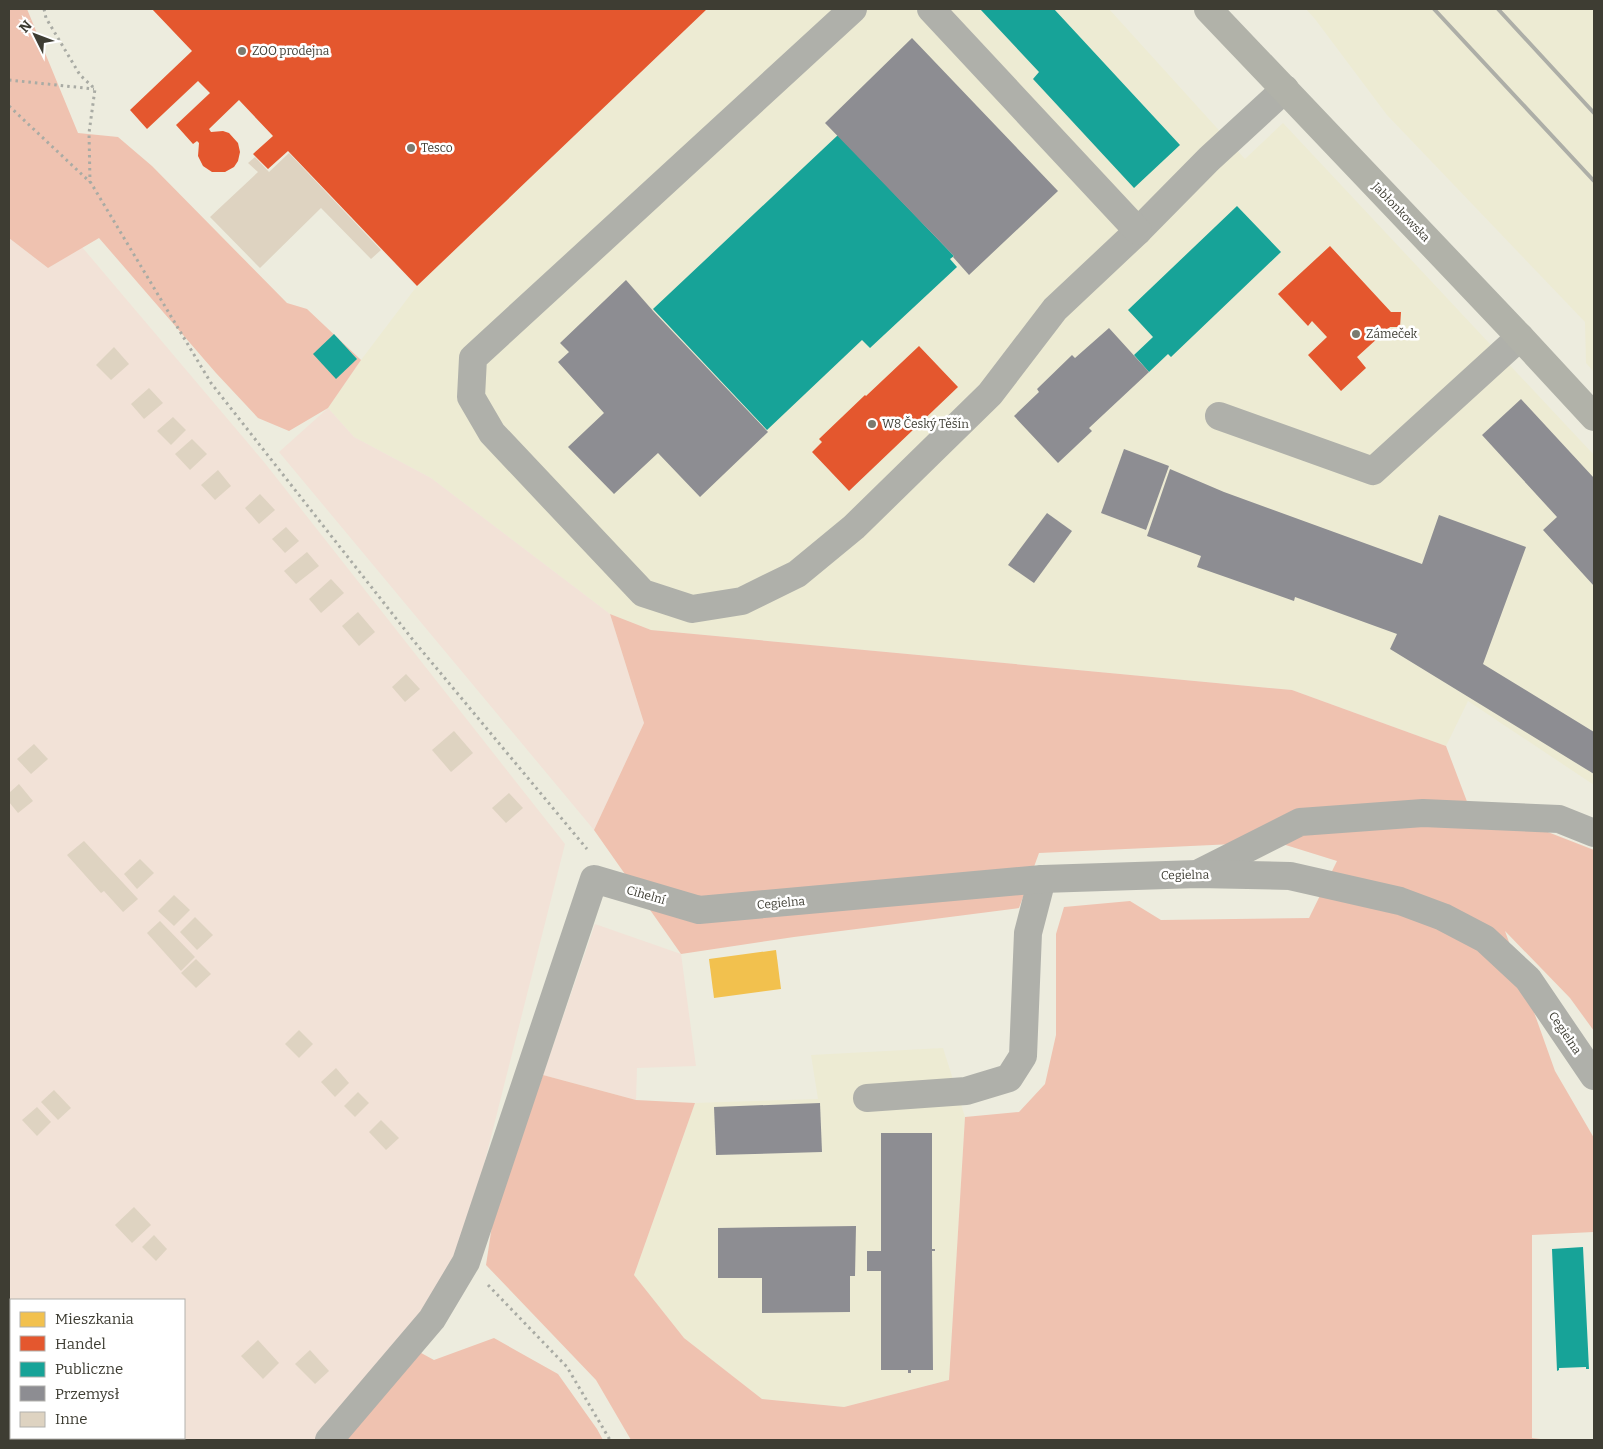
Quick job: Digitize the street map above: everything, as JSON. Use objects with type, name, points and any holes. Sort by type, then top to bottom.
[{"type":"main road","name":"Jabłonkowska","points":[[1208,9],[1520,336],[1594,417]]},
{"type":"street","points":[[853,9],[473,358],[471,397],[492,433],[643,593],[692,609],[742,601],[797,574],[854,527],[990,394],[1055,309],[1138,231],[1209,159],[1285,89]]},
{"type":"street","points":[[931,9],[1138,231]]},
{"type":"street","points":[[1220,416],[1372,472],[1520,336]]},
{"type":"street","points":[[1198,874],[1300,822],[1423,813],[1559,819],[1594,833]]},
{"type":"street","name":"Cegielna","points":[[699,910],[1042,879],[1198,874],[1290,876],[1400,900],[1443,917],[1485,939],[1528,979],[1594,1076]]},
{"type":"street","points":[[329,1440],[432,1319],[466,1262],[594,879]]},
{"type":"street","name":"Cihelní","points":[[594,879],[699,910]]},
{"type":"street","points":[[868,1098],[966,1091],[1009,1078],[1023,1056],[1028,933],[1042,879]]},
{"type":"path","points":[[44,9],[46,18],[80,75],[95,89]]},
{"type":"path","points":[[9,80],[95,89]]},
{"type":"path","points":[[90,183],[89,133],[95,89]]},
{"type":"path","points":[[9,106],[90,183],[211,383],[413,640],[587,848],[594,879]]},
{"type":"path","points":[[466,1262],[567,1367],[610,1440]]},
{"type":"shaded area","points":[[9,9],[27,9],[78,133],[118,137],[152,166],[287,303],[307,309],[361,360],[328,408],[289,431],[258,418],[216,373],[99,238],[48,268],[9,238]]},
{"type":"shaded area","points":[[706,9],[1109,9],[1245,159],[1283,123],[1594,455],[1594,785],[1468,701],[1446,746],[1292,690],[651,630],[610,614],[431,478],[354,437],[328,408],[361,360],[417,286]]},
{"type":"shaded area","points":[[1306,9],[1594,9],[1594,372],[1586,363],[1585,322],[1387,115]]},
{"type":"shaded area","points":[[9,238],[48,268],[82,247],[264,462],[565,844],[463,1248],[401,1342],[317,1440],[9,1440]]},
{"type":"shaded area","points":[[328,408],[354,437],[431,478],[610,614],[644,723],[594,830],[279,452]]},
{"type":"shaded area","points":[[610,614],[651,630],[1292,690],[1446,746],[1477,828],[1540,829],[1594,850],[1594,1031],[1570,998],[1505,931],[1555,1071],[1594,1138],[1594,1232],[1532,1235],[1532,1438],[1549,1440],[631,1440],[596,1380],[486,1265],[496,1199],[543,1075],[636,1100],[695,1103],[634,1275],[684,1338],[762,1399],[844,1407],[949,1380],[965,1117],[1019,1112],[1045,1084],[1056,1035],[1056,934],[1064,907],[1130,901],[1161,920],[1309,918],[1337,861],[1276,842],[1039,853],[1019,908],[794,937],[681,954],[594,830],[644,723]]},
{"type":"shaded area","points":[[595,924],[681,954],[696,1066],[637,1068],[636,1100],[543,1075]]},
{"type":"shaded area","points":[[943,1048],[965,1117],[949,1380],[844,1407],[762,1399],[684,1338],[634,1275],[695,1103],[818,1099],[811,1055]]},
{"type":"shaded area","points":[[494,1338],[558,1374],[603,1440],[317,1440],[401,1342],[434,1360]]},
{"type":"building: Mieszkania","points":[[776,950],[781,989],[714,998],[709,959]]},
{"type":"building: Handel","name":"Tesco","points":[[152,9],[707,9],[417,286],[288,151],[268,169],[253,154],[273,136],[239,100],[209,129],[211,132],[223,131],[229,133],[238,143],[240,152],[238,161],[234,167],[225,172],[212,172],[203,166],[198,156],[199,143],[197,141],[193,144],[176,125],[210,93],[198,81],[147,129],[130,110],[192,51]]},
{"type":"building: Handel","points":[[1330,246],[1391,312],[1401,312],[1400,327],[1390,327],[1357,357],[1366,368],[1341,391],[1308,355],[1327,337],[1312,321],[1308,326],[1278,294]]},
{"type":"building: Handel","points":[[919,346],[958,387],[849,491],[812,452],[822,442],[819,439]]},
{"type":"building: Publiczne","points":[[980,9],[1054,9],[1180,145],[1134,188],[1033,79],[1039,72]]},
{"type":"building: Publiczne","points":[[838,135],[954,256],[950,259],[957,267],[870,348],[862,340],[767,430],[653,309]]},
{"type":"building: Publiczne","points":[[1237,206],[1281,252],[1171,357],[1168,354],[1149,372],[1134,355],[1153,337],[1128,310]]},
{"type":"building: Publiczne","points":[[334,334],[357,359],[336,379],[313,354]]},
{"type":"building: Publiczne","points":[[1583,1247],[1589,1369],[1586,1369],[1586,1367],[1559,1368],[1557,1371],[1552,1249]]},
{"type":"building: Przemysł","points":[[912,38],[1058,191],[969,275],[954,256],[825,123]]},
{"type":"building: Przemysł","points":[[626,280],[768,432],[700,497],[658,453],[614,494],[568,447],[604,413],[558,362],[569,352],[560,343]]},
{"type":"building: Przemysł","points":[[1109,328],[1149,372],[1089,428],[1092,431],[1058,463],[1014,416],[1039,392],[1037,389],[1072,355],[1075,358]]},
{"type":"building: Przemysł","points":[[1521,399],[1594,478],[1594,586],[1543,530],[1557,517],[1482,435]]},
{"type":"building: Przemysł","points":[[1124,449],[1169,466],[1146,530],[1101,513]]},
{"type":"building: Przemysł","points":[[1170,469],[1224,492],[1422,564],[1439,515],[1526,547],[1483,664],[1594,732],[1594,774],[1390,649],[1397,634],[1295,597],[1294,601],[1197,567],[1201,556],[1147,536]]},
{"type":"building: Przemysł","points":[[1047,513],[1072,531],[1034,583],[1008,565]]},
{"type":"building: Przemysł","points":[[820,1103],[822,1152],[716,1155],[714,1107]]},
{"type":"building: Przemysł","points":[[881,1133],[932,1133],[932,1249],[935,1249],[935,1251],[932,1251],[933,1370],[911,1370],[911,1373],[908,1373],[908,1370],[881,1370],[881,1271],[867,1271],[867,1251],[881,1251]]},
{"type":"building: Przemysł","points":[[856,1226],[855,1276],[850,1276],[850,1312],[762,1313],[762,1278],[718,1278],[718,1228]]},
{"type":"building: Inne","points":[[289,153],[381,250],[371,259],[321,208],[260,268],[210,217],[258,172],[248,163],[255,157],[269,172]]},
{"type":"building: Inne","points":[[114,347],[129,364],[111,380],[96,365]]},
{"type":"building: Inne","points":[[149,388],[163,403],[144,419],[131,404]]},
{"type":"building: Inne","points":[[173,417],[186,430],[171,445],[157,431]]},
{"type":"building: Inne","points":[[192,439],[207,454],[190,470],[175,454]]},
{"type":"building: Inne","points":[[218,470],[231,486],[215,500],[201,485]]},
{"type":"building: Inne","points":[[260,494],[275,510],[259,524],[245,508]]},
{"type":"building: Inne","points":[[286,527],[299,541],[285,553],[272,539]]},
{"type":"building: Inne","points":[[307,552],[319,566],[296,584],[284,571]]},
{"type":"building: Inne","points":[[331,579],[344,593],[321,613],[309,599]]},
{"type":"building: Inne","points":[[358,612],[375,632],[359,646],[342,626]]},
{"type":"building: Inne","points":[[406,674],[420,689],[405,702],[392,687]]},
{"type":"building: Inne","points":[[454,731],[473,753],[451,772],[432,750]]},
{"type":"building: Inne","points":[[34,744],[48,759],[31,774],[17,759]]},
{"type":"building: Inne","points":[[19,784],[33,801],[18,813],[9,802],[9,793]]},
{"type":"building: Inne","points":[[509,793],[523,808],[506,823],[492,808]]},
{"type":"building: Inne","points":[[84,841],[138,899],[123,912],[104,891],[101,893],[67,855]]},
{"type":"building: Inne","points":[[140,859],[154,873],[137,889],[124,874]]},
{"type":"building: Inne","points":[[174,895],[190,910],[174,926],[158,911]]},
{"type":"building: Inne","points":[[195,917],[213,935],[197,950],[180,932]]},
{"type":"building: Inne","points":[[160,921],[195,957],[181,971],[147,933]]},
{"type":"building: Inne","points":[[196,959],[211,974],[196,988],[181,973]]},
{"type":"building: Inne","points":[[299,1030],[313,1044],[299,1058],[285,1044]]},
{"type":"building: Inne","points":[[336,1068],[349,1083],[335,1097],[321,1082]]},
{"type":"building: Inne","points":[[54,1090],[71,1108],[58,1120],[41,1102]]},
{"type":"building: Inne","points":[[358,1092],[369,1103],[355,1117],[344,1106]]},
{"type":"building: Inne","points":[[37,1107],[51,1122],[37,1136],[22,1120]]},
{"type":"building: Inne","points":[[381,1120],[399,1138],[386,1150],[369,1132]]},
{"type":"building: Inne","points":[[134,1207],[151,1225],[132,1243],[115,1225]]},
{"type":"building: Inne","points":[[154,1235],[167,1249],[156,1261],[142,1247]]},
{"type":"building: Inne","points":[[258,1340],[279,1363],[263,1379],[241,1356]]},
{"type":"building: Inne","points":[[310,1350],[329,1371],[315,1384],[295,1364]]},
{"type":"railway","points":[[1434,9],[1594,181]]},
{"type":"railway","points":[[1498,9],[1594,113]]},
{"type":"place","name":"ZOO prodejna","points":[[242,51]]},
{"type":"place","name":"Tesco","points":[[411,148]]},
{"type":"place","name":"Zámeček","points":[[1356,334]]},
{"type":"place","name":"W8 Český Těšín","points":[[872,424]]}]
